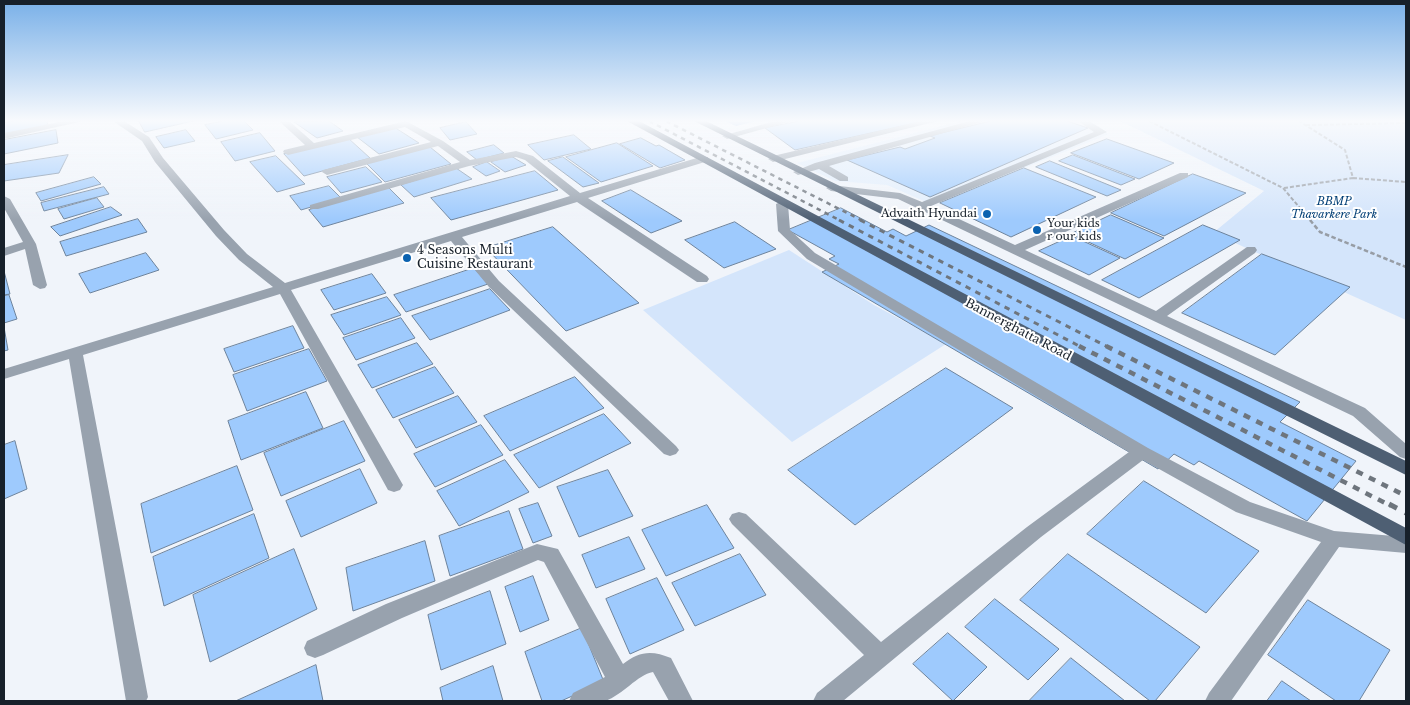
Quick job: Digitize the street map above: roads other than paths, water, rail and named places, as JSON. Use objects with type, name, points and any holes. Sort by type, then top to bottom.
[{"type":"main road","name":"Bannerghatta Road","points":[[693,154],[782,204],[1406,537]]},
{"type":"main road","points":[[763,154],[1406,469]]},
{"type":"street","points":[[155,154],[220,233],[243,257],[284,289],[394,485]]},
{"type":"street","points":[[327,172],[398,154]]},
{"type":"street","points":[[455,154],[468,163]]},
{"type":"street","points":[[314,207],[468,163],[516,154],[522,155],[578,197],[702,279]]},
{"type":"street","points":[[773,159],[795,154]]},
{"type":"street","points":[[798,172],[860,154]]},
{"type":"street","points":[[922,206],[1049,154]]},
{"type":"street","points":[[4,374],[704,160]]},
{"type":"street","points":[[819,165],[844,179]]},
{"type":"street","points":[[1015,250],[1184,175]]},
{"type":"street","points":[[831,188],[900,196],[922,206],[1358,412],[1406,453]]},
{"type":"street","points":[[4,198],[30,244],[40,285]]},
{"type":"street","points":[[782,204],[784,231],[811,256],[1142,452],[1243,507],[1334,538],[1406,544]]},
{"type":"street","points":[[454,236],[494,284],[670,450]]},
{"type":"street","points":[[4,252],[30,244]]},
{"type":"street","points":[[1156,316],[1251,250]]},
{"type":"street","points":[[75,353],[136,697]]},
{"type":"street","points":[[825,701],[1020,542],[1142,452]]},
{"type":"street","points":[[739,518],[880,656]]},
{"type":"street","points":[[1217,701],[1334,538]]},
{"type":"street","points":[[315,648],[403,607],[537,552],[545,552],[551,555],[620,681]]},
{"type":"street","points":[[581,701],[620,681],[640,664],[653,662],[663,665],[681,701]]},
{"type":"railway","points":[[712,154],[841,221]]},
{"type":"railway","points":[[731,154],[863,221]]},
{"type":"railway","points":[[839,220],[1081,347]]},
{"type":"railway","points":[[860,220],[1108,347]]},
{"type":"railway","points":[[1079,346],[1391,506]]},
{"type":"railway","points":[[1108,347],[1406,496]]},
{"type":"railway","points":[[1389,504],[1406,513]]},
{"type":"place","name":"Advaith Hyundai","points":[[987,214]]},
{"type":"place","name":"Your kids r our kids","points":[[1037,230]]},
{"type":"place","name":"4 Seasons Multi Cuisine Restaurant","points":[[407,258]]},
{"type":"park label","name":"BBMP Thavarkere Park","points":[[1334,208]]}]
